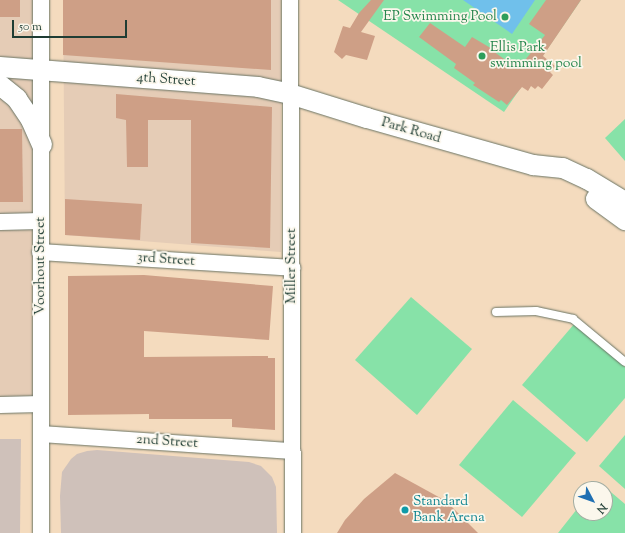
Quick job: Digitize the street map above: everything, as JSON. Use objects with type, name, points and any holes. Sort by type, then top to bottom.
[{"type":"street","name":"Voorhout Street","points":[[41,0],[41,533]]},
{"type":"street","name":"Miller Street","points":[[290,0],[293,533]]},
{"type":"street","name":"4th Street","points":[[0,67],[258,87],[290,94]]},
{"type":"street","points":[[0,85],[17,99],[31,120],[42,145]]},
{"type":"street","name":"Park Road","points":[[290,94],[354,114],[533,165],[563,168],[587,179],[625,202]]},
{"type":"street","name":"Park Road","points":[[533,165],[598,200],[625,220]]},
{"type":"street","points":[[0,222],[40,221]]},
{"type":"street","name":"3rd Street","points":[[40,252],[292,268]]},
{"type":"street","points":[[0,405],[41,404]]},
{"type":"street","name":"2nd Street","points":[[42,434],[292,451]]},
{"type":"lane","points":[[496,312],[536,311],[573,319],[625,362]]},
{"type":"shaded area","points":[[0,0],[48,0],[41,404],[0,405]]},
{"type":"shaded area","points":[[63,0],[281,0],[281,252],[65,235]]},
{"type":"shaded area","points":[[0,439],[21,439],[20,533],[0,533]]},
{"type":"shaded area","points":[[97,450],[249,462],[261,466],[272,477],[276,487],[277,533],[61,533],[60,496],[62,472],[71,459],[77,454]]},
{"type":"green space","name":"Ellis Park swimming pool","points":[[338,0],[581,0],[504,112]]},
{"type":"green space","points":[[625,119],[625,161],[605,138]]},
{"type":"green space","points":[[411,297],[472,349],[417,415],[355,360]]},
{"type":"green space","points":[[575,323],[625,367],[625,398],[587,442],[522,385]]},
{"type":"green space","points":[[513,400],[576,453],[522,517],[459,465]]},
{"type":"green space","points":[[625,435],[625,489],[599,466]]},
{"type":"green space","points":[[613,494],[625,504],[625,533],[558,533],[573,514],[573,521],[613,521]]},
{"type":"water","name":"EP Swimming Pool","points":[[463,0],[535,0],[512,34]]},
{"type":"building","points":[[0,0],[20,0],[20,17],[0,17]]},
{"type":"building","points":[[63,0],[271,0],[271,70],[63,55]]},
{"type":"building","points":[[371,0],[384,0],[361,32],[375,36],[367,60],[346,55],[342,59],[334,52],[343,26],[350,28],[359,13]]},
{"type":"building","points":[[546,0],[581,0],[543,56],[555,66],[550,72],[553,75],[542,89],[538,86],[535,89],[531,86],[528,91],[522,87],[507,105],[501,100],[499,102],[473,85],[475,83],[454,68],[456,64],[419,37],[430,23],[465,47],[472,37],[494,50],[493,51],[518,69],[545,35],[529,24]]},
{"type":"building","points":[[116,94],[272,107],[270,248],[191,243],[191,120],[148,120],[148,167],[127,167],[126,120],[116,118]]},
{"type":"building","points":[[0,129],[22,129],[23,202],[0,202]]},
{"type":"building","points":[[65,199],[142,204],[140,240],[65,235]]},
{"type":"building","points":[[144,275],[273,286],[269,340],[144,331],[144,357],[268,356],[268,358],[275,358],[275,430],[232,427],[232,419],[149,419],[149,414],[68,415],[68,276]]},
{"type":"building","name":"Standard Bank Arena","points":[[395,473],[446,501],[478,533],[337,533],[345,520],[364,499]]},
{"type":"place","name":"EP Swimming Pool","points":[[505,17]]},
{"type":"place","name":"Ellis Park swimming pool","points":[[482,56]]},
{"type":"place","name":"Standard Bank Arena","points":[[405,510]]}]
